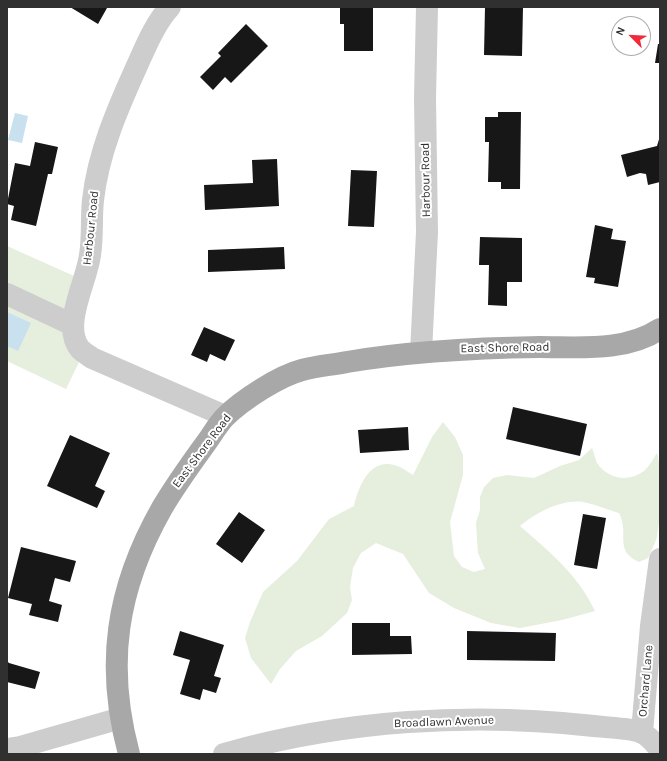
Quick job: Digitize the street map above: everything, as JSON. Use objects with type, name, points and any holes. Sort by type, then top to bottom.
[{"type":"main road","name":"East Shore Road","points":[[129,754],[116,685],[117,636],[122,604],[138,558],[157,517],[177,482],[225,416],[264,387],[301,370],[393,354],[473,348],[610,347],[652,334],[660,329]]},
{"type":"street","name":"Harbour Road","points":[[170,7],[147,44],[122,99],[103,152],[93,200],[90,254],[75,307],[73,325],[75,341],[81,350],[92,358],[225,416]]},
{"type":"street","name":"Harbour Road","points":[[421,352],[427,232],[425,98],[427,7]]},
{"type":"street","points":[[7,294],[73,325]]},
{"type":"street","name":"Orchard Lane","points":[[642,732],[651,626],[660,559]]},
{"type":"street","points":[[7,749],[20,748],[121,718]]},
{"type":"street","name":"Broadlawn Avenue","points":[[224,754],[302,736],[363,727],[434,721],[505,720],[564,723],[642,732]]},
{"type":"street","points":[[642,732],[660,749]]},
{"type":"green space","points":[[7,246],[83,280],[84,352],[66,389],[7,361]]},
{"type":"green space","points":[[443,422],[455,437],[463,455],[463,475],[450,522],[454,556],[462,567],[474,572],[485,569],[478,553],[476,523],[480,510],[480,497],[484,487],[493,478],[507,475],[534,478],[560,466],[579,460],[592,448],[597,463],[607,473],[619,478],[638,475],[644,471],[657,453],[661,484],[660,517],[657,537],[648,558],[639,562],[626,552],[623,541],[622,521],[619,513],[583,502],[566,503],[541,512],[520,526],[572,575],[581,586],[595,611],[562,620],[520,628],[491,623],[454,608],[429,593],[403,554],[376,543],[361,553],[353,568],[350,587],[352,600],[347,613],[322,636],[296,651],[280,669],[271,684],[251,658],[245,638],[263,592],[297,561],[329,519],[354,506],[363,480],[375,468],[392,464],[413,475],[432,437]]},
{"type":"water","points":[[15,113],[28,116],[22,143],[8,140]]},
{"type":"water","points":[[7,312],[31,323],[18,351],[7,346]]},
{"type":"building","points":[[70,7],[105,7],[107,8],[98,24]]},
{"type":"building","points":[[340,7],[373,7],[373,51],[344,51],[344,24],[340,24]]},
{"type":"building","points":[[485,7],[523,7],[522,56],[484,55]]},
{"type":"building","points":[[246,24],[268,46],[231,83],[225,77],[213,90],[200,77],[221,56],[218,53]]},
{"type":"building","points":[[658,44],[660,44],[660,63],[655,63]]},
{"type":"building","points":[[498,112],[521,112],[520,189],[501,189],[501,182],[488,182],[489,142],[485,142],[485,117],[498,117]]},
{"type":"building","points":[[660,136],[660,182],[648,185],[646,174],[640,173],[627,177],[621,155],[657,146]]},
{"type":"building","points":[[35,142],[58,147],[52,174],[48,174],[36,226],[11,220],[14,206],[7,204],[15,163],[30,166]]},
{"type":"building","points":[[277,159],[279,206],[205,210],[204,185],[253,183],[252,160]]},
{"type":"building","points":[[351,170],[377,171],[374,227],[348,226]]},
{"type":"building","points":[[595,225],[613,229],[611,239],[626,241],[618,287],[594,283],[595,278],[586,277]]},
{"type":"building","points":[[480,237],[522,238],[522,282],[507,282],[507,306],[488,305],[489,265],[479,265]]},
{"type":"building","points":[[284,247],[285,269],[208,272],[208,250]]},
{"type":"building","points":[[204,327],[235,340],[225,361],[210,354],[207,362],[191,355]]},
{"type":"building","points":[[513,407],[587,424],[580,456],[506,439]]},
{"type":"building","points":[[408,427],[409,450],[360,453],[358,430]]},
{"type":"building","points":[[70,435],[110,453],[95,486],[105,491],[97,508],[47,486]]},
{"type":"building","points":[[239,512],[265,530],[242,563],[216,544]]},
{"type":"building","points":[[583,514],[606,518],[597,569],[574,565]]},
{"type":"building","points":[[21,547],[76,561],[70,582],[55,578],[49,601],[62,605],[58,622],[29,615],[32,604],[8,598]]},
{"type":"building","points":[[352,623],[390,623],[390,636],[411,636],[412,654],[352,655]]},
{"type":"building","points":[[180,631],[224,645],[214,676],[221,678],[216,693],[203,689],[200,700],[180,694],[190,660],[173,655]]},
{"type":"building","points":[[467,631],[556,633],[555,661],[467,660]]},
{"type":"building","points":[[7,661],[9,663],[40,672],[35,689],[7,682]]}]
